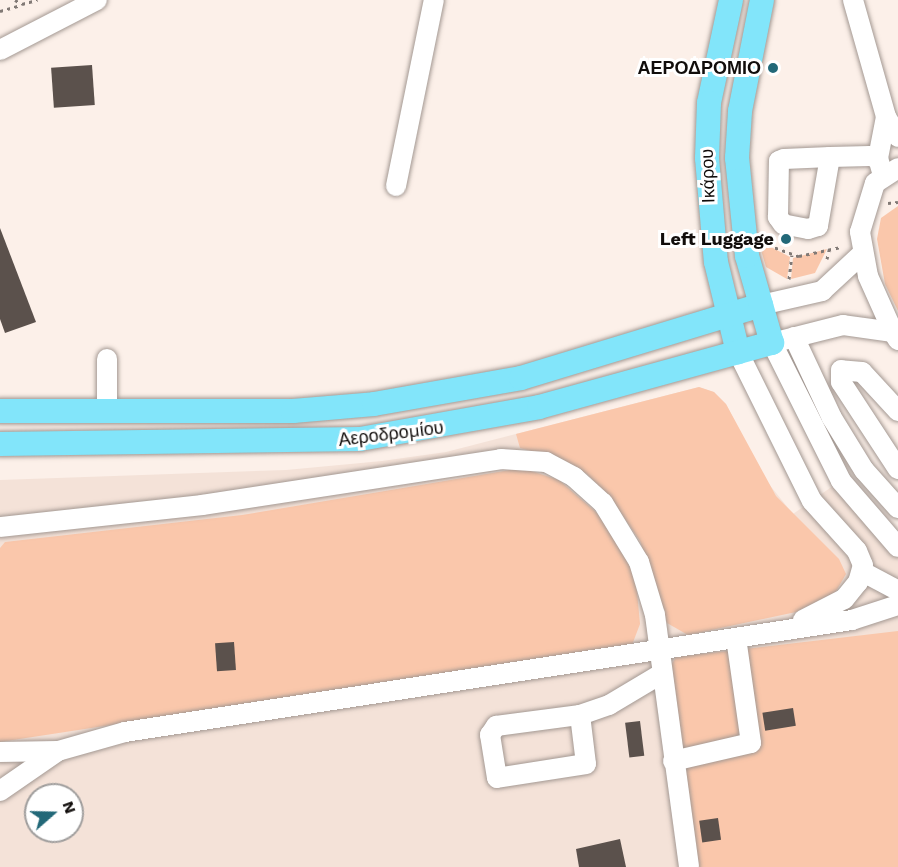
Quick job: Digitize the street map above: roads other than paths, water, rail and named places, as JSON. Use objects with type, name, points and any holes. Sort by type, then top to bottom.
[{"type":"main road","name":"Ικάρου","points":[[731,0],[709,103],[707,159],[716,262],[726,313],[738,352]]},
{"type":"main road","name":"Ικάρου","points":[[762,0],[740,111],[737,158],[747,256],[761,305],[783,340]]},
{"type":"main road","name":"Αεροδρομίου","points":[[0,411],[293,411],[443,395],[582,360],[726,313],[761,305]]},
{"type":"main road","name":"Αεροδρομίου","points":[[0,444],[360,440],[450,427],[539,407],[783,340]]},
{"type":"street","points":[[0,50],[97,0]]},
{"type":"street","points":[[396,186],[434,0]]},
{"type":"street","points":[[853,0],[886,117],[886,167],[875,183],[863,214],[863,253],[877,303],[895,336]]},
{"type":"street","points":[[886,117],[898,136]]},
{"type":"street","points":[[830,157],[886,167]]},
{"type":"street","points":[[761,305],[822,291],[863,253]]},
{"type":"street","points":[[783,340],[843,325],[895,336]]},
{"type":"street","points":[[783,340],[812,430],[840,481],[898,547]]},
{"type":"street","points":[[783,340],[858,461],[898,508]]},
{"type":"street","points":[[738,352],[782,445],[812,501],[857,551],[863,572],[898,591]]},
{"type":"street","points":[[107,359],[107,412]]},
{"type":"street","points":[[898,411],[862,372],[841,370],[841,382],[898,469]]},
{"type":"street","points":[[782,445],[812,430]]},
{"type":"street","points":[[0,527],[202,505],[501,459],[531,459],[574,477],[622,531],[644,579],[658,649],[689,867]]},
{"type":"street","points":[[772,631],[844,599],[863,572]]},
{"type":"street","points":[[0,752],[58,751],[155,726],[852,620],[898,605]]},
{"type":"street","points":[[673,761],[751,743],[736,638]]},
{"type":"street","points":[[580,715],[586,764],[497,778],[490,735],[496,726],[580,715],[609,705],[661,674]]},
{"type":"street","points":[[0,791],[58,751]]},
{"type":"place","name":"ΑΕΡΟΔΡΟΜΙΟ","points":[[773,68]]},
{"type":"place","name":"Left Luggage","points":[[786,239]]}]
